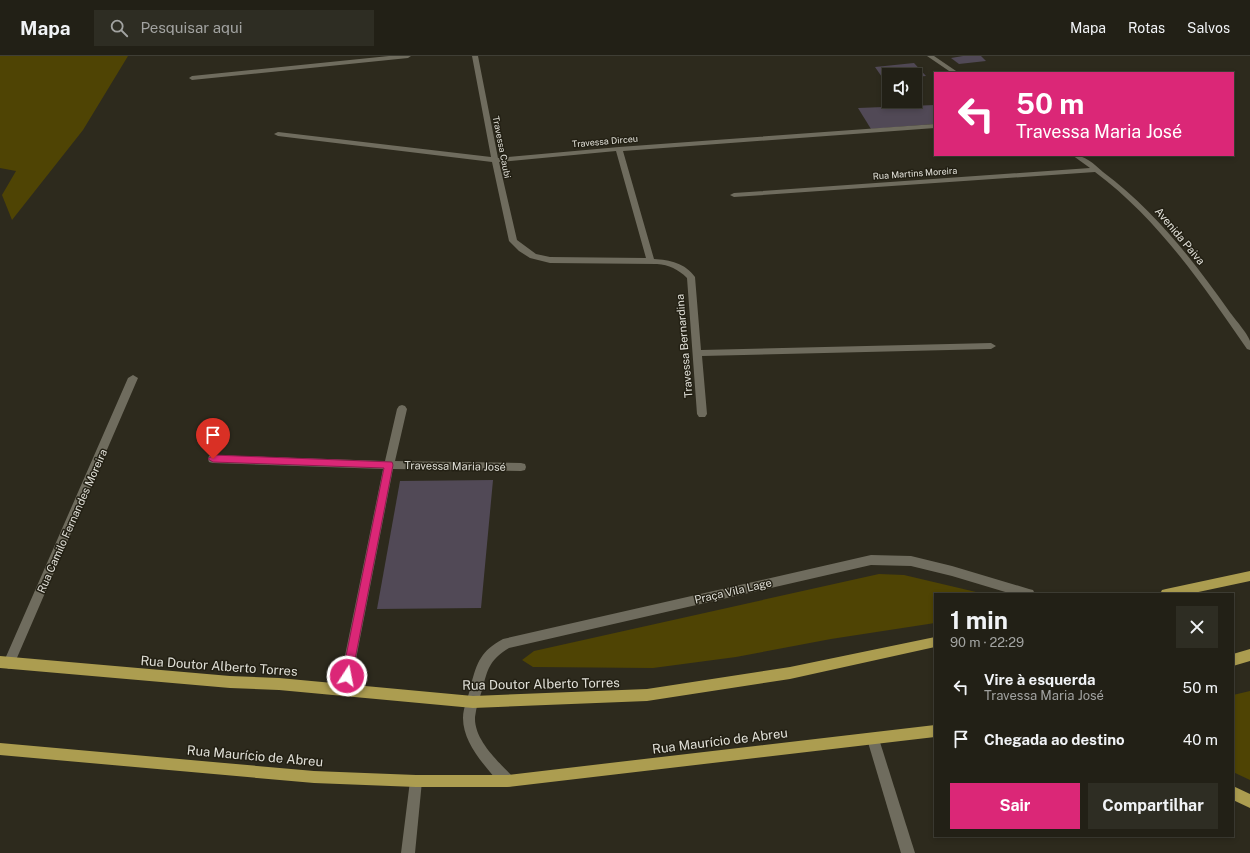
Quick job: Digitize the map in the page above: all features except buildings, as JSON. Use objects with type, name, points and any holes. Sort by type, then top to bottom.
[{"type":"main road","points":[[1171,593],[1250,576]]},
{"type":"main road","name":"Rua Doutor Alberto Torres","points":[[5,663],[344,690],[473,702],[647,695],[790,673],[934,642]]},
{"type":"main road","points":[[1234,660],[1250,655]]},
{"type":"main road","name":"Rua Maurício de Abreu","points":[[0,749],[314,777],[416,781],[507,781],[934,731]]},
{"type":"main road","points":[[1234,794],[1250,802]]},
{"type":"street","points":[[192,78],[408,56]]},
{"type":"street","name":"Travessa Caubi","points":[[475,56],[495,160],[513,240],[522,249],[533,256],[550,260],[651,261]]},
{"type":"street","points":[[931,57],[942,56]]},
{"type":"street","points":[[931,57],[954,72]]},
{"type":"street","name":"Travessa Dirceu","points":[[278,134],[495,160],[619,148],[934,126]]},
{"type":"street","points":[[619,148],[651,261]]},
{"type":"street","name":"Avenida Paiva","points":[[1077,156],[1097,170],[1135,202],[1156,224],[1186,259],[1250,347]]},
{"type":"street","name":"Rua Martins Moreira","points":[[734,195],[1097,170]]},
{"type":"street","name":"Travessa Bernardina","points":[[651,261],[676,265],[684,269],[691,277],[702,414]]},
{"type":"street","points":[[697,353],[991,346]]},
{"type":"street","name":"Rua Camilo Fernandes Moreira","points":[[5,663],[133,378]]},
{"type":"street","name":"Travessa Maria José","points":[[344,690],[389,465],[402,409]]},
{"type":"street","name":"Travessa Maria José","points":[[213,459],[389,465],[521,467]]},
{"type":"street","name":"Praça Vila Lage","points":[[473,702],[483,664],[492,651],[507,643],[871,560],[911,561],[952,571],[1026,593]]},
{"type":"street","points":[[473,702],[469,719],[475,738],[489,761],[507,781]]},
{"type":"street","points":[[874,739],[908,853]]},
{"type":"street","points":[[408,853],[416,781]]},
{"type":"shaded area","points":[[0,56],[128,56],[83,130],[12,220],[2,195],[16,171],[0,168]]},
{"type":"shaded area","points":[[879,574],[904,575],[977,593],[934,593],[934,623],[831,639],[736,657],[653,668],[533,667],[522,660],[534,651]]},
{"type":"shaded area","points":[[1250,691],[1250,780],[1234,772],[1234,695]]},
{"type":"route","points":[[213,459],[389,465],[347,676]]}]
